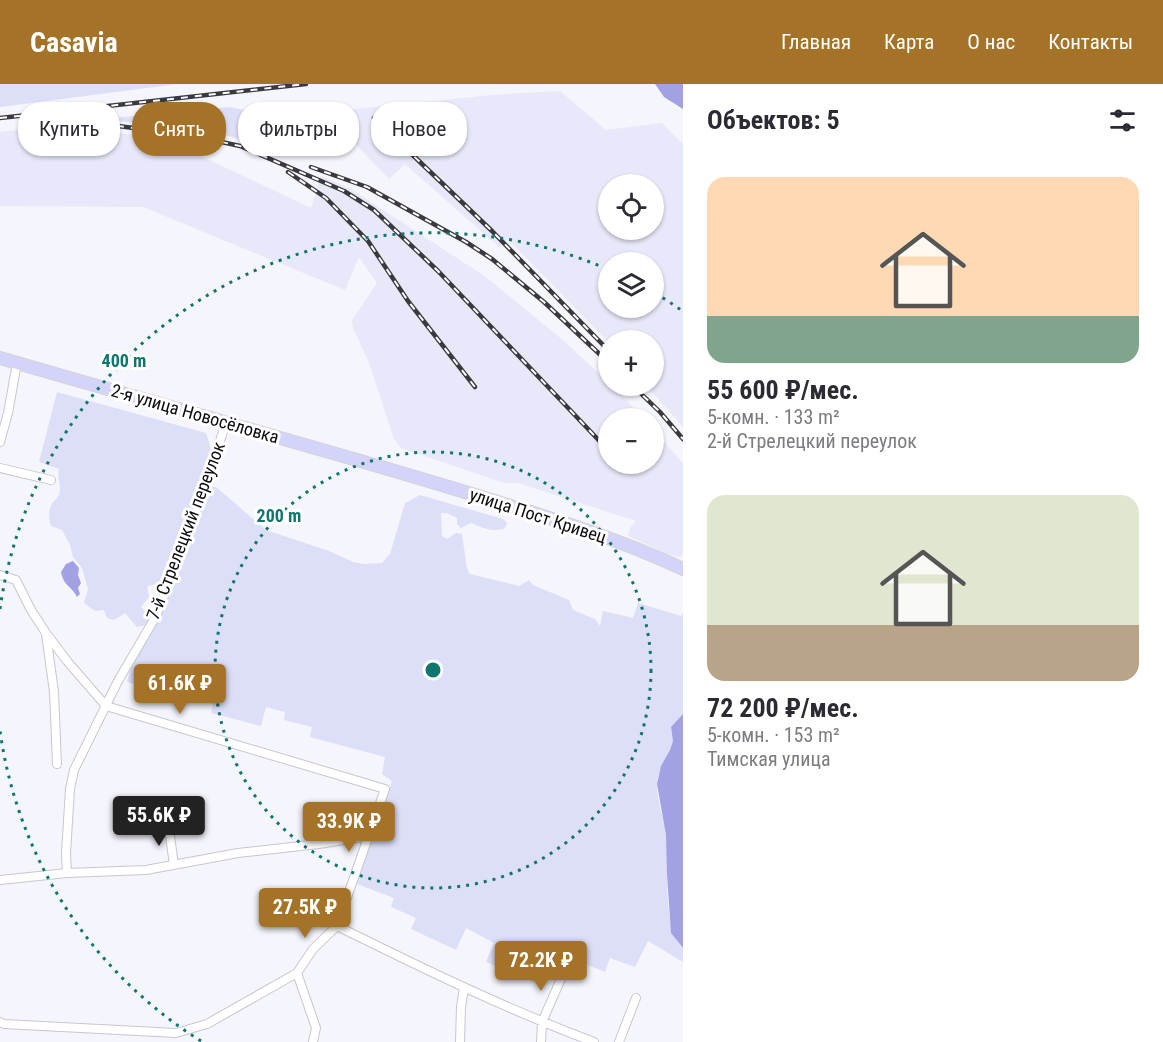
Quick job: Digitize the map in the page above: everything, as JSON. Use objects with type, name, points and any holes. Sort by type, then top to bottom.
[{"type":"main road","name":"2-я улица Новосёловка","points":[[0,358],[390,470]]},
{"type":"main road","name":"улица Пост Кривец","points":[[390,470],[526,511],[597,535],[683,569]]},
{"type":"street","points":[[0,442],[17,363]]},
{"type":"street","name":"7-й Стрелецкий переулок","points":[[67,873],[69,800],[74,770],[106,706],[156,616],[191,528],[226,423]]},
{"type":"street","points":[[0,468],[51,480]]},
{"type":"street","points":[[0,575],[16,580],[46,633],[106,706],[385,789],[338,926],[313,949],[297,973],[207,1024],[176,1033],[3,1024],[0,1022]]},
{"type":"street","points":[[46,633],[54,692],[57,764]]},
{"type":"street","points":[[160,822],[170,836],[174,865]]},
{"type":"street","points":[[0,880],[67,873],[146,870],[238,853],[369,836]]},
{"type":"street","points":[[338,926],[464,988],[542,1023],[594,1042]]},
{"type":"street","points":[[541,1042],[542,1023],[564,972]]},
{"type":"street","points":[[297,973],[316,1028],[313,1042]]},
{"type":"street","points":[[460,1042],[460,1007],[464,988]]},
{"type":"street","points":[[619,1042],[636,998]]},
{"type":"shaded area","points":[[0,84],[178,84],[39,102],[18,102],[18,105],[0,107]]},
{"type":"shaded area","points":[[560,91],[606,130],[662,123],[683,144],[683,427],[656,396],[664,396],[664,330],[598,332],[508,239],[499,247],[405,164],[389,179],[359,148],[359,109],[371,107],[371,156],[467,156],[467,102],[424,102]]},
{"type":"shaded area","points":[[226,107],[238,109],[238,139],[226,135]]},
{"type":"shaded area","points":[[132,116],[132,123],[120,121],[120,117]]},
{"type":"shaded area","points":[[18,130],[18,156],[120,156],[120,134],[132,135],[132,156],[200,156],[311,208],[321,176],[351,189],[486,277],[564,341],[598,373],[598,396],[623,396],[634,408],[598,408],[598,474],[664,474],[664,442],[683,463],[683,555],[680,557],[670,555],[628,536],[630,528],[636,521],[518,483],[504,483],[401,448],[394,439],[369,363],[353,328],[352,320],[377,283],[359,257],[345,290],[143,207],[0,206],[0,132]]},
{"type":"shaded area","points":[[57,392],[206,433],[211,449],[199,490],[172,561],[165,567],[159,584],[147,586],[149,597],[141,607],[151,616],[145,625],[137,627],[125,613],[114,620],[107,618],[104,610],[95,611],[84,603],[88,589],[82,568],[73,557],[62,530],[51,526],[50,508],[60,491],[59,469],[39,462]]},
{"type":"shaded area","points":[[216,487],[266,530],[364,564],[382,563],[390,554],[405,503],[420,495],[503,519],[507,523],[505,528],[497,530],[471,523],[461,528],[457,524],[457,518],[441,513],[442,536],[447,539],[456,533],[462,534],[467,569],[470,574],[519,586],[529,580],[533,585],[569,600],[573,610],[595,619],[600,626],[603,611],[633,618],[638,603],[681,616],[683,613],[683,714],[671,727],[672,746],[657,784],[666,835],[669,911],[676,939],[683,948],[683,962],[648,941],[635,967],[610,958],[605,972],[549,949],[534,982],[486,962],[494,943],[466,928],[456,950],[411,929],[416,918],[391,907],[394,898],[357,884],[392,781],[382,774],[385,757],[310,737],[312,727],[284,720],[285,712],[266,707],[261,726],[211,713],[213,704],[127,682],[133,661],[168,600],[188,547],[205,490]]},
{"type":"water","points":[[655,84],[683,84],[683,109],[664,97]]},
{"type":"water","points":[[73,561],[79,568],[78,575],[81,583],[78,588],[80,594],[77,597],[64,581],[61,572],[66,564]]},
{"type":"water","points":[[683,714],[683,948],[671,933],[666,835],[657,784],[661,766],[673,741],[671,727]]},
{"type":"railway","points":[[0,118],[306,84]]},
{"type":"railway","points":[[120,126],[132,128]]},
{"type":"railway","points":[[226,143],[240,146],[344,191],[374,210],[438,271],[598,439]]},
{"type":"railway","points":[[414,156],[492,231],[598,340]]},
{"type":"railway","points":[[311,167],[367,187],[466,242],[492,259],[544,302],[598,353]]},
{"type":"railway","points":[[288,172],[326,198],[368,241],[408,301],[475,387]]},
{"type":"railway","points":[[643,396],[683,439]]}]
